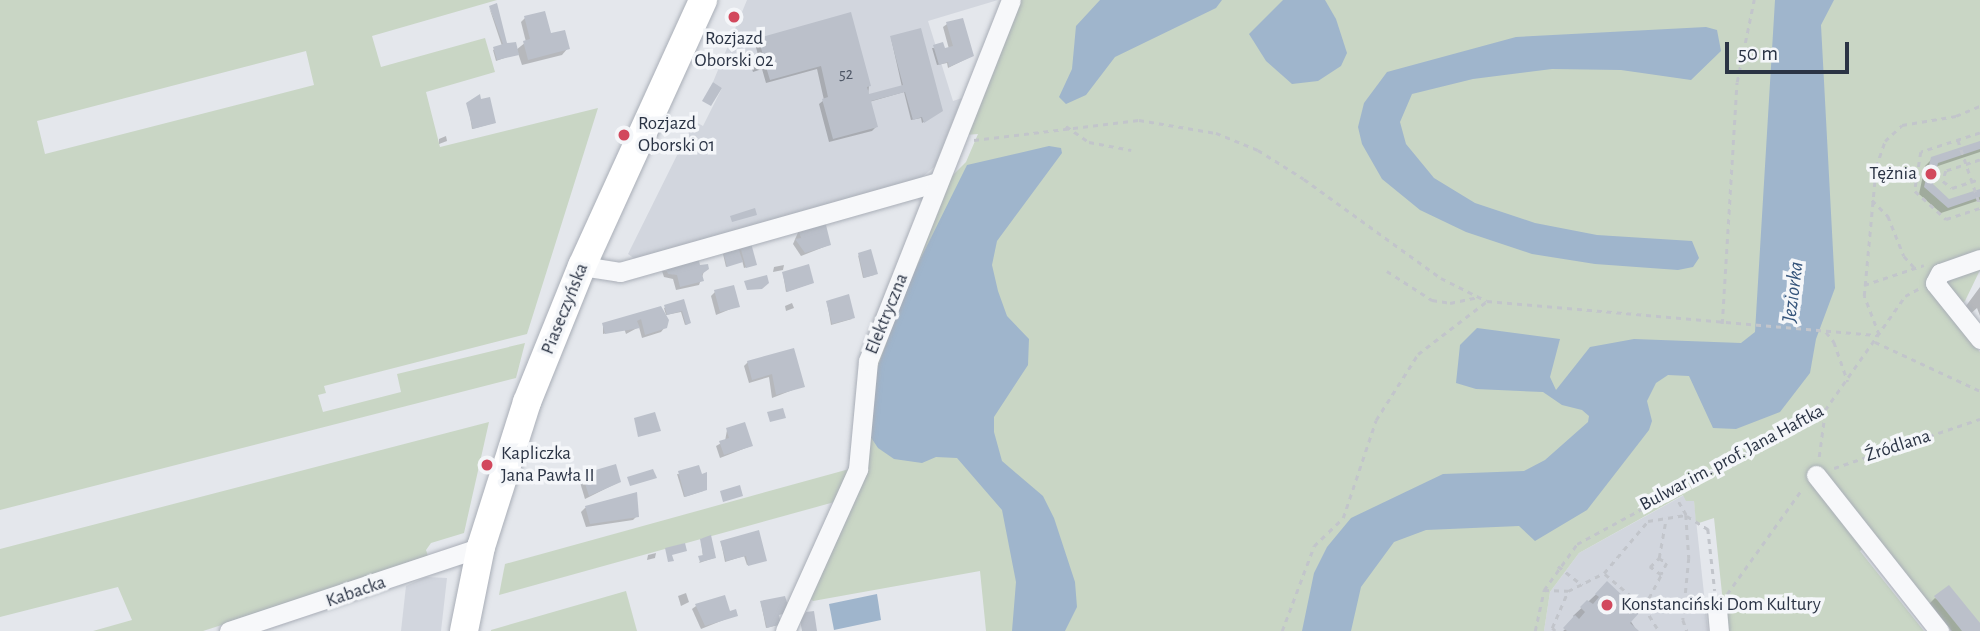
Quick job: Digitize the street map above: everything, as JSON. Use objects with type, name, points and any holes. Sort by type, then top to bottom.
[{"type":"main road","name":"Piaseczyńska","points":[[464,631],[481,547],[527,402],[582,266],[703,0]]},
{"type":"street","name":"Elektryczna","points":[[785,631],[858,468],[863,378],[933,203],[937,182],[1011,0]]},
{"type":"street","points":[[582,266],[620,272],[937,182]]},
{"type":"street","points":[[1980,259],[1940,273],[1935,283],[1980,339]]},
{"type":"street","points":[[1816,475],[1939,631]]},
{"type":"street","name":"Kabacka","points":[[229,631],[481,547]]},
{"type":"street","points":[[1717,608],[1719,631]]},
{"type":"path","points":[[1722,324],[1737,82],[1754,0]]},
{"type":"path","points":[[955,142],[1066,126],[1139,120],[1216,133],[1237,141],[1304,178],[1414,260],[1487,301],[1742,326],[1879,335],[1864,296],[1875,167],[1885,141],[1902,125],[1956,116],[1980,106]]},
{"type":"path","points":[[1066,126],[1090,142],[1131,150]]},
{"type":"path","points":[[1958,140],[1980,207],[1946,219],[1915,191],[1922,152],[1958,140],[1980,133]]},
{"type":"path","points":[[1980,160],[1946,171],[1943,181],[1952,188],[1980,179]]},
{"type":"path","points":[[1872,200],[1888,216],[1904,256],[1915,267]]},
{"type":"path","points":[[1387,271],[1432,300],[1464,302],[1479,297]]},
{"type":"path","name":"Bulwar im. prof. Jana Haftka","points":[[1535,631],[1544,590],[1558,566],[1577,544],[1825,410],[1905,296],[1935,283]]},
{"type":"path","points":[[1282,631],[1314,546],[1343,518],[1376,420],[1418,354],[1487,301]]},
{"type":"path","points":[[1823,331],[1834,342],[1847,382]]},
{"type":"path","points":[[1875,342],[1980,391]]},
{"type":"path","points":[[1717,608],[1816,475],[1825,410]]},
{"type":"path","name":"Źródlana","points":[[1816,475],[1980,419]]},
{"type":"path","points":[[1671,491],[1686,515],[1708,529],[1717,608]]},
{"type":"path","points":[[1544,590],[1568,591],[1582,585],[1604,573],[1648,521],[1686,515]]},
{"type":"path","points":[[1686,515],[1689,558],[1683,620],[1687,631]]},
{"type":"path","points":[[1661,575],[1650,567],[1659,558],[1666,519]]},
{"type":"path","points":[[1644,607],[1667,563],[1659,558]]},
{"type":"path","points":[[1558,566],[1582,585]]},
{"type":"path","points":[[1604,573],[1644,607],[1659,631]]},
{"type":"path","points":[[1555,631],[1552,628],[1568,591]]},
{"type":"shaded area","points":[[747,0],[998,0],[928,21],[953,101],[962,98],[935,166],[921,178],[635,259],[628,254],[694,121],[703,126],[722,88],[713,82]]},
{"type":"shaded area","points":[[1684,495],[1694,501],[1708,631],[1544,631],[1550,592],[1579,553]]},
{"type":"shaded area","points":[[426,577],[447,578],[441,631],[401,631],[406,586]]},
{"type":"green space","points":[[0,0],[497,0],[372,36],[381,67],[485,38],[495,72],[426,92],[440,147],[598,108],[527,334],[324,386],[326,393],[318,395],[323,412],[401,392],[397,374],[525,343],[516,378],[0,510]],"holes":[[[306,51],[314,85],[45,154],[37,121]]]},
{"type":"green space","points":[[1016,0],[1980,0],[1980,270],[1965,301],[1950,314],[1980,352],[1980,631],[1952,631],[1877,538],[1860,551],[1924,631],[1726,631],[1714,518],[1696,524],[1694,501],[1686,501],[1683,495],[1579,553],[1550,592],[1544,631],[986,631],[980,571],[813,601],[807,596],[862,465],[867,369],[950,178],[966,162],[978,134],[965,135]]},
{"type":"green space","points":[[489,422],[464,533],[431,543],[426,550],[429,559],[203,631],[93,631],[132,620],[118,587],[0,617],[0,549]]},
{"type":"green space","points":[[853,468],[838,501],[499,595],[505,564]]},
{"type":"green space","points":[[626,591],[637,631],[491,631],[491,630]]},
{"type":"water","points":[[1100,0],[1222,0],[1216,8],[1115,57],[1086,95],[1066,104],[1059,97],[1072,69],[1076,26]]},
{"type":"water","points":[[1283,0],[1325,0],[1336,19],[1347,53],[1341,66],[1318,81],[1292,84],[1266,61],[1249,34]]},
{"type":"water","name":"Jeziorka","points":[[1775,0],[1834,0],[1821,25],[1835,288],[1816,339],[1810,373],[1780,412],[1736,429],[1713,428],[1689,376],[1668,375],[1656,383],[1647,401],[1652,421],[1649,430],[1587,510],[1535,541],[1519,526],[1426,530],[1394,542],[1361,587],[1351,631],[1302,631],[1314,573],[1327,547],[1351,518],[1443,474],[1524,471],[1545,460],[1588,422],[1589,416],[1582,410],[1562,405],[1543,392],[1476,389],[1456,383],[1460,345],[1477,328],[1560,339],[1550,377],[1556,390],[1590,347],[1634,339],[1741,343],[1755,332]]},
{"type":"water","points":[[1706,27],[1717,30],[1721,51],[1691,80],[1621,70],[1552,69],[1473,79],[1412,94],[1400,122],[1406,144],[1434,178],[1475,203],[1535,223],[1597,235],[1692,241],[1699,258],[1693,267],[1678,270],[1595,264],[1532,254],[1466,232],[1420,210],[1382,179],[1362,144],[1358,127],[1364,103],[1387,72],[1516,37]]},
{"type":"water","points":[[1049,146],[1061,148],[1062,153],[997,241],[992,265],[1007,316],[1029,339],[1028,365],[994,417],[994,432],[1002,461],[1043,496],[1054,518],[1075,582],[1077,607],[1065,631],[1012,631],[1016,582],[1002,510],[957,458],[936,457],[922,463],[894,459],[878,448],[868,433],[877,369],[908,284],[967,165]]},
{"type":"water","points":[[877,594],[881,620],[834,630],[829,604]]},
{"type":"building","points":[[497,3],[507,43],[516,42],[519,55],[497,60],[493,47],[503,44],[489,6]]},
{"type":"building","points":[[545,11],[551,33],[565,30],[570,49],[528,60],[523,41],[530,39],[524,16]]},
{"type":"building","points":[[851,12],[871,86],[867,87],[869,94],[903,85],[890,36],[921,28],[943,111],[924,123],[922,117],[913,120],[905,92],[871,101],[878,127],[833,139],[822,99],[828,97],[821,66],[770,80],[766,67],[757,69],[753,58],[763,55],[758,38]]},
{"type":"building","points":[[963,18],[974,56],[949,67],[948,62],[939,65],[933,45],[943,42],[945,48],[953,46],[946,22]]},
{"type":"building","points":[[713,82],[722,88],[711,106],[702,101]]},
{"type":"building","points":[[480,94],[481,99],[490,97],[496,123],[473,129],[466,103]]},
{"type":"building","name":"Tężnia","points":[[1980,141],[1980,149],[1938,163],[1933,184],[1949,199],[1980,189],[1980,197],[1948,208],[1924,187],[1931,157]]},
{"type":"building","points":[[755,208],[757,215],[732,222],[730,216]]},
{"type":"building","points":[[825,221],[831,245],[805,253],[795,239],[801,238],[798,228]]},
{"type":"building","points":[[751,243],[757,265],[746,268],[740,246]]},
{"type":"building","points":[[738,247],[743,262],[727,267],[723,251]]},
{"type":"building","points":[[871,249],[878,274],[864,278],[858,253]]},
{"type":"building","points":[[698,257],[700,265],[708,264],[709,269],[702,274],[704,281],[680,287],[677,275],[668,274],[665,266]]},
{"type":"building","points":[[809,264],[814,283],[787,292],[782,272]]},
{"type":"building","points":[[767,275],[769,283],[762,289],[747,290],[744,281]]},
{"type":"building","points":[[734,285],[740,307],[720,312],[714,290]]},
{"type":"building","points":[[849,294],[855,318],[832,324],[826,301]]},
{"type":"building","points":[[684,299],[691,323],[686,325],[682,311],[667,315],[664,305]]},
{"type":"building","points":[[661,306],[669,320],[667,328],[645,335],[641,319],[637,321],[640,328],[605,334],[602,323]]},
{"type":"building","points":[[794,348],[805,387],[776,395],[772,374],[752,380],[747,361]]},
{"type":"building","points":[[783,408],[786,418],[770,422],[767,412]]},
{"type":"building","points":[[655,412],[661,431],[638,437],[634,418]]},
{"type":"building","points":[[745,422],[753,446],[724,455],[719,441],[729,438],[726,428]]},
{"type":"building","points":[[616,464],[621,482],[589,496],[582,474]]},
{"type":"building","points":[[699,465],[702,474],[707,472],[707,490],[685,497],[678,471]]},
{"type":"building","points":[[653,469],[657,478],[630,486],[627,477]]},
{"type":"building","points":[[740,485],[743,496],[723,502],[720,491]]},
{"type":"building","points":[[637,492],[639,517],[590,524],[585,506]]},
{"type":"building","points":[[759,530],[767,561],[748,566],[746,556],[726,561],[720,541]]},
{"type":"building","points":[[711,535],[716,558],[700,562],[698,556],[703,555],[700,539]]},
{"type":"building","points":[[685,543],[687,551],[672,555],[674,561],[668,562],[665,548]]},
{"type":"building","name":"Konstanciński Dom Kultury","points":[[1607,581],[1640,612],[1630,623],[1639,631],[1567,631],[1563,628],[1575,615],[1579,619],[1585,612],[1580,607],[1587,600],[1593,604],[1599,597],[1595,594]]},
{"type":"building","points":[[1949,585],[1980,623],[1980,631],[1962,631],[1934,596]]},
{"type":"building","points":[[725,595],[730,611],[736,609],[738,616],[705,626],[695,604]]},
{"type":"building","points":[[785,596],[790,612],[779,615],[781,624],[767,628],[760,601]]},
{"type":"building","points":[[814,611],[817,631],[802,631],[800,620],[806,612]]},
{"type":"place","name":"Rozjazd Oborski 02","points":[[734,17]]},
{"type":"place","name":"Rozjazd Oborski 01","points":[[624,135]]},
{"type":"place","name":"Tężnia","points":[[1931,174]]},
{"type":"place","name":"Kapliczka Jana Pawła II","points":[[487,465]]},
{"type":"place","name":"Konstanciński Dom Kultury","points":[[1607,605]]}]
